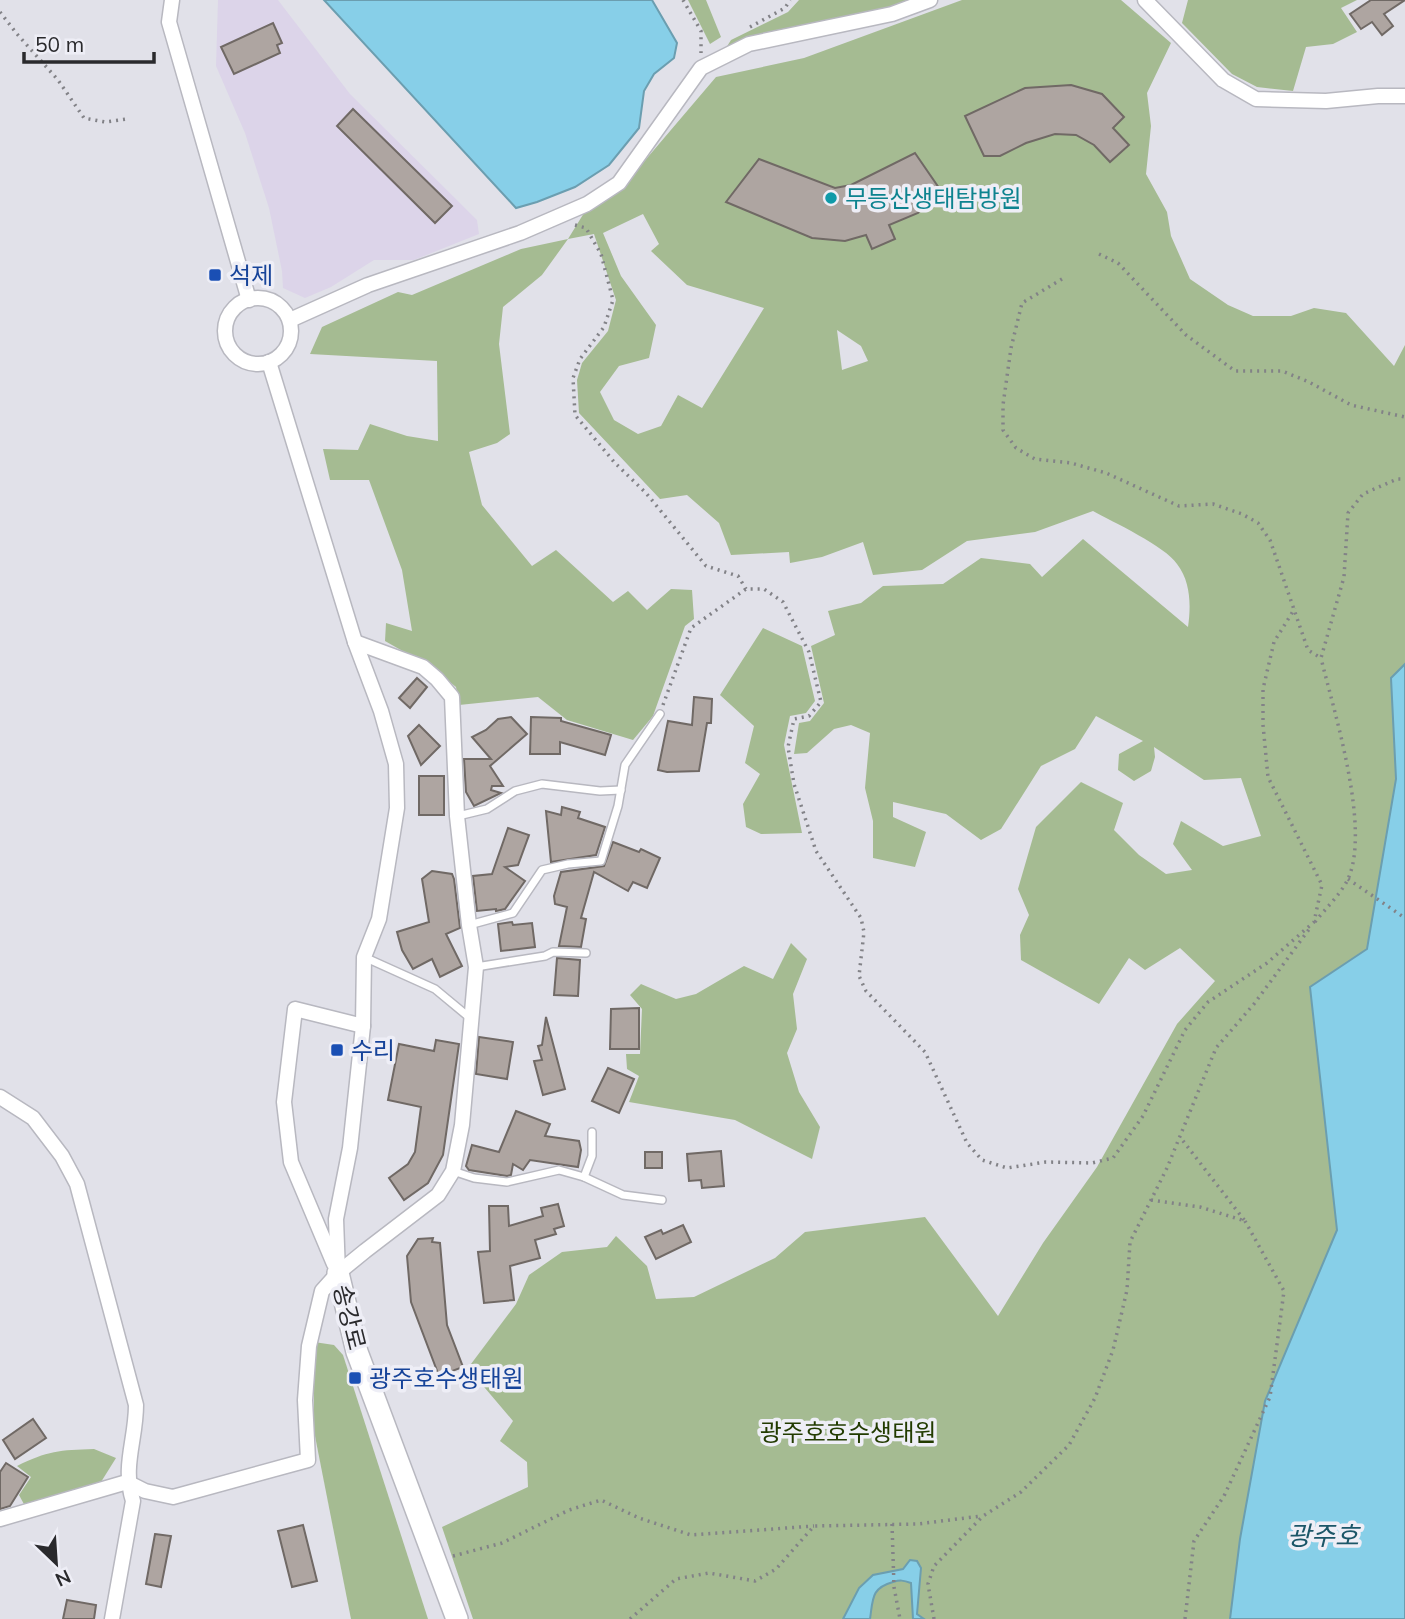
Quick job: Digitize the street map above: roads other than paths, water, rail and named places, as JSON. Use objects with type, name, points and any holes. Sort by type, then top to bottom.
[{"type":"main road","name":"송강로","points":[[338,1273],[357,1352],[457,1619]]},
{"type":"street","points":[[172,0],[169,22],[249,300]]},
{"type":"street","points":[[290,320],[368,285],[556,219],[587,204],[619,183],[701,68],[749,44],[892,15],[930,0]]},
{"type":"street","points":[[1145,0],[1223,80],[1256,99],[1326,101],[1405,96]]},
{"type":"street","points":[[266,299],[276,303],[290,320],[290,341],[285,350],[269,362],[258,364],[238,357],[226,338],[229,317],[235,308],[249,300],[266,299]]},
{"type":"street","points":[[269,362],[355,642],[381,711],[396,764],[397,808],[379,919],[364,957],[363,1027],[350,1148],[336,1219],[338,1273]]},
{"type":"street","points":[[0,1519],[127,1482],[145,1491],[173,1497],[308,1460],[305,1400],[309,1346],[322,1291],[338,1273],[438,1195],[453,1171],[462,1125],[476,967],[457,816],[452,697],[423,667],[355,642]]},
{"type":"street","name":"송강로","points":[[338,1273],[290,1162],[284,1102],[295,1009],[363,1027]]},
{"type":"street","points":[[0,1097],[33,1118],[62,1156],[77,1184],[136,1405],[136,1424],[127,1482],[132,1501],[112,1619]]},
{"type":"lane","points":[[469,925],[513,913],[542,870],[601,861],[618,806],[625,765],[660,714]]},
{"type":"lane","points":[[457,816],[487,808],[515,791],[542,785],[600,791],[621,790]]},
{"type":"lane","points":[[476,967],[545,956],[553,952],[586,953]]},
{"type":"lane","points":[[364,957],[435,989],[470,1018]]},
{"type":"lane","points":[[584,1177],[592,1156],[592,1132]]},
{"type":"lane","points":[[453,1171],[474,1178],[507,1182],[559,1170],[584,1177],[623,1195],[662,1200]]},
{"type":"water","points":[[324,0],[652,0],[677,43],[674,58],[654,74],[644,91],[639,128],[609,165],[575,187],[516,208]]},
{"type":"water","name":"광주호","points":[[1405,664],[1405,1619],[1230,1619],[1240,1539],[1265,1401],[1337,1230],[1310,987],[1367,949],[1396,779],[1391,678]]},
{"type":"water","points":[[910,1560],[917,1561],[921,1568],[917,1614],[924,1619],[913,1619],[911,1583],[895,1581],[886,1584],[874,1595],[870,1619],[843,1619],[859,1588],[873,1575],[903,1569]]},
{"type":"place","name":"무등산생태탐방원","points":[[831,198]]},
{"type":"place","name":"석제","points":[[215,275]]},
{"type":"place","name":"수리","points":[[337,1050]]},
{"type":"place","name":"광주호수생태원","points":[[355,1378]]},
{"type":"park label","name":"광주호호수생태원","points":[[848,1432]]}]
